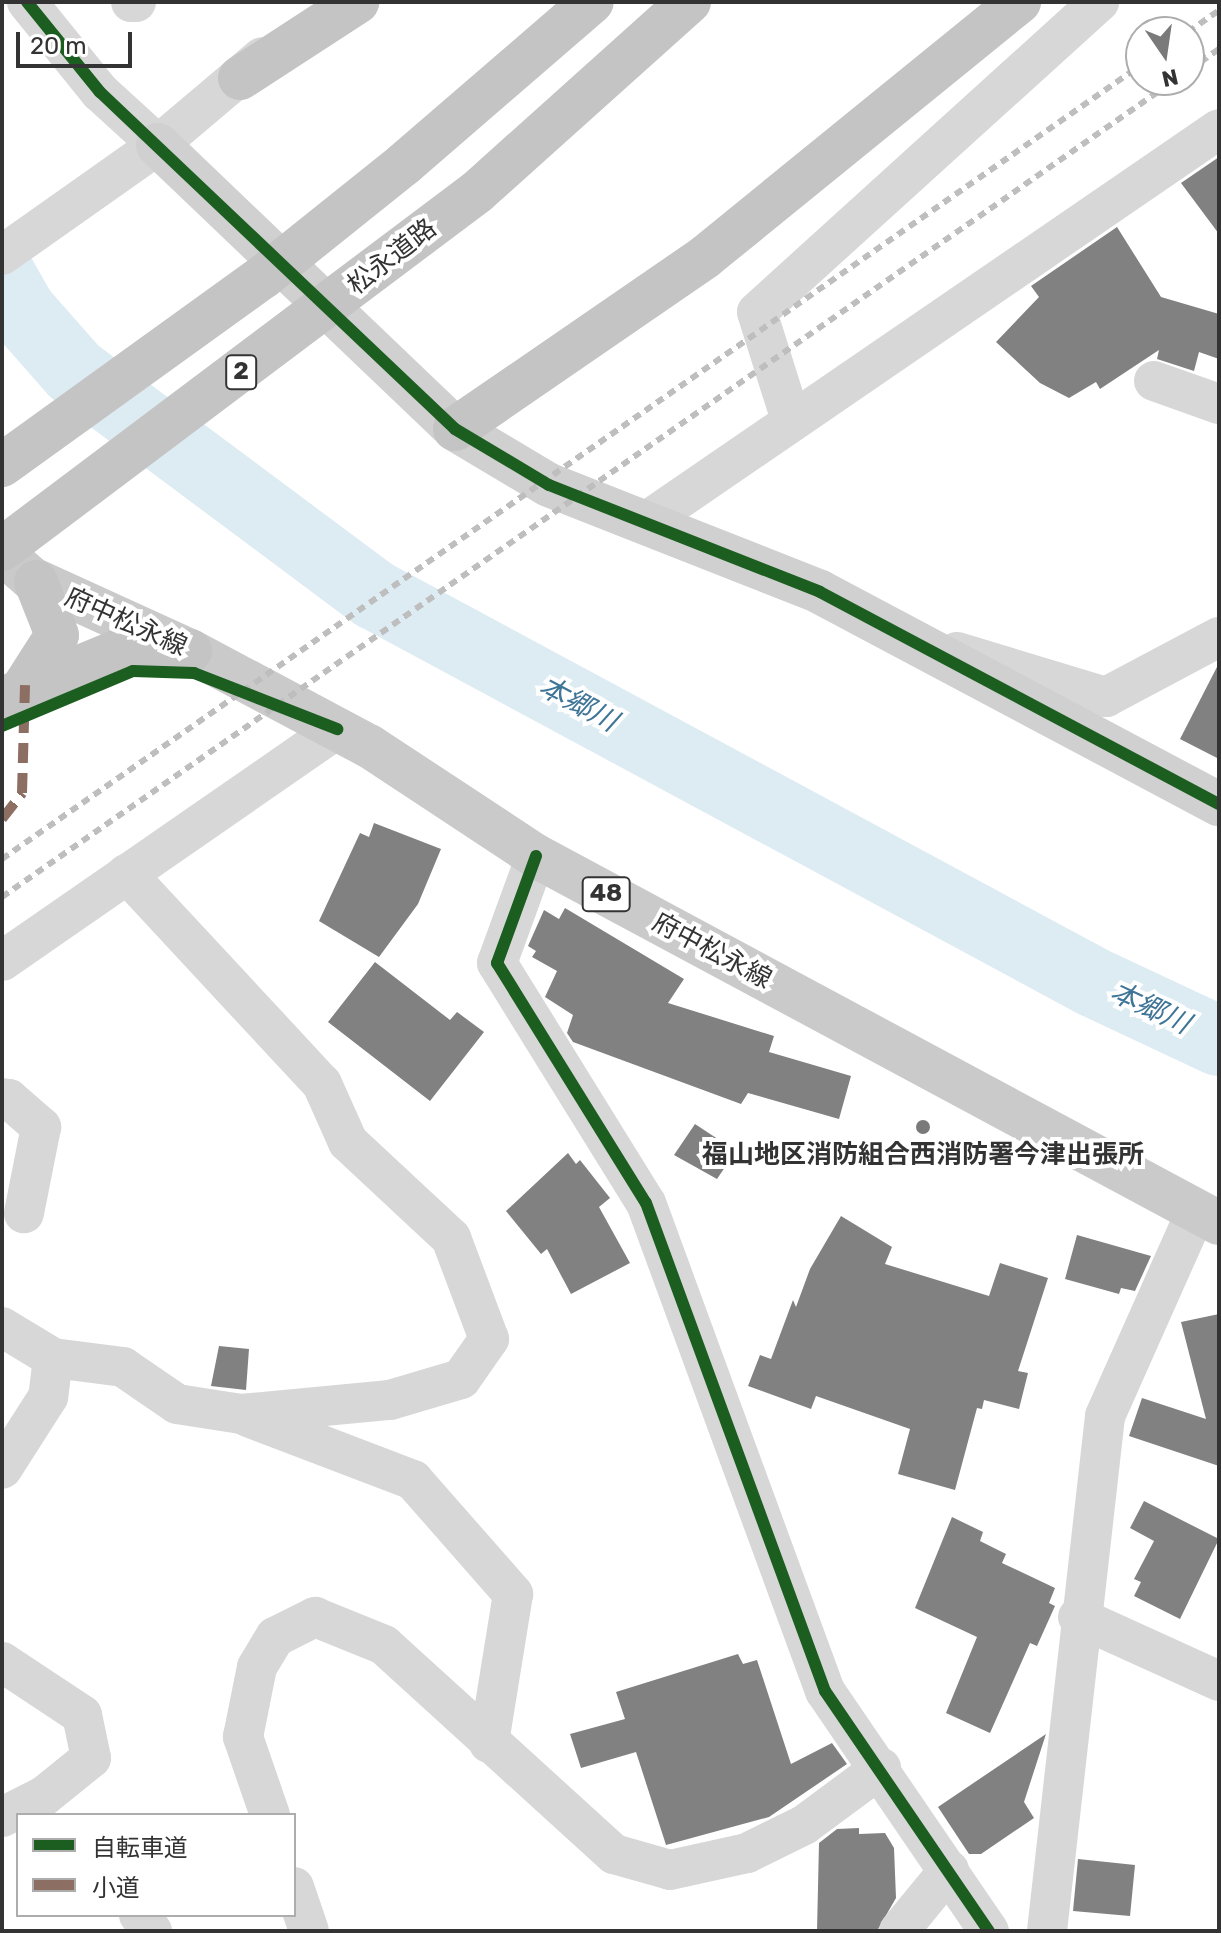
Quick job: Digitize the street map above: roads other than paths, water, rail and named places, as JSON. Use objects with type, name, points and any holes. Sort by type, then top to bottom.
[{"type":"highway","points":[[240,78],[357,2]]},
{"type":"highway","name":"2","points":[[2,465],[263,277],[404,164],[592,2]]},
{"type":"highway","name":"松永道路","points":[[2,551],[477,192],[622,66],[689,2]]},
{"type":"highway","points":[[622,66],[720,2]]},
{"type":"highway","points":[[455,429],[705,257],[1019,2]]},
{"type":"highway","points":[[14,692],[57,635],[36,582]]},
{"type":"highway","points":[[14,692],[119,651],[190,651]]},
{"type":"main road","name":"府中松永線","points":[[2,551],[36,582],[190,651],[337,729],[536,856],[1208,1217]]},
{"type":"street","points":[[27,2],[100,92],[455,429],[549,485],[647,521],[820,592],[1219,804]]},
{"type":"street","points":[[2,255],[158,145],[240,78],[320,2]]},
{"type":"street","points":[[791,420],[757,312],[1099,2]]},
{"type":"street","points":[[647,521],[1219,129]]},
{"type":"street","points":[[1154,381],[1219,404]]},
{"type":"street","points":[[900,634],[1106,697],[1219,637]]},
{"type":"street","points":[[2,961],[337,729]]},
{"type":"street","points":[[536,856],[497,963],[646,1203],[825,1691],[881,1768],[989,1931]]},
{"type":"street","points":[[127,874],[322,1084],[348,1142],[451,1238],[489,1339],[461,1379],[390,1400],[241,1414]]},
{"type":"street","points":[[2,1098],[41,1127],[24,1213]]},
{"type":"street","points":[[1047,1931],[1078,1617],[1105,1416],[1208,1217]]},
{"type":"street","points":[[2,1327],[53,1358],[123,1367],[177,1404],[241,1414],[413,1480],[513,1594],[489,1743]]},
{"type":"street","points":[[2,1469],[48,1397],[53,1358]]},
{"type":"street","points":[[269,1813],[243,1737],[257,1667],[275,1637],[315,1617],[384,1645],[614,1854],[670,1870],[747,1853],[804,1825],[881,1768]]},
{"type":"street","points":[[1078,1617],[1219,1681]]},
{"type":"street","points":[[2,1662],[82,1715],[91,1758],[52,1806],[20,1813]]},
{"type":"street","points":[[899,1931],[949,1870]]},
{"type":"street","points":[[296,1893],[309,1931]]},
{"type":"waterway","name":"本郷川","points":[[2,277],[22,312],[74,371],[375,595],[1093,982],[1219,1041]]},
{"type":"railway","points":[[1205,20],[1219,10]]},
{"type":"railway","points":[[1205,59],[1219,49]]},
{"type":"railway","points":[[2,859],[1125,76]]},
{"type":"railway","points":[[2,897],[1152,96]]},
{"type":"place","name":"福山地区消防組合西消防署今津出張所","points":[[923,1127]]}]
